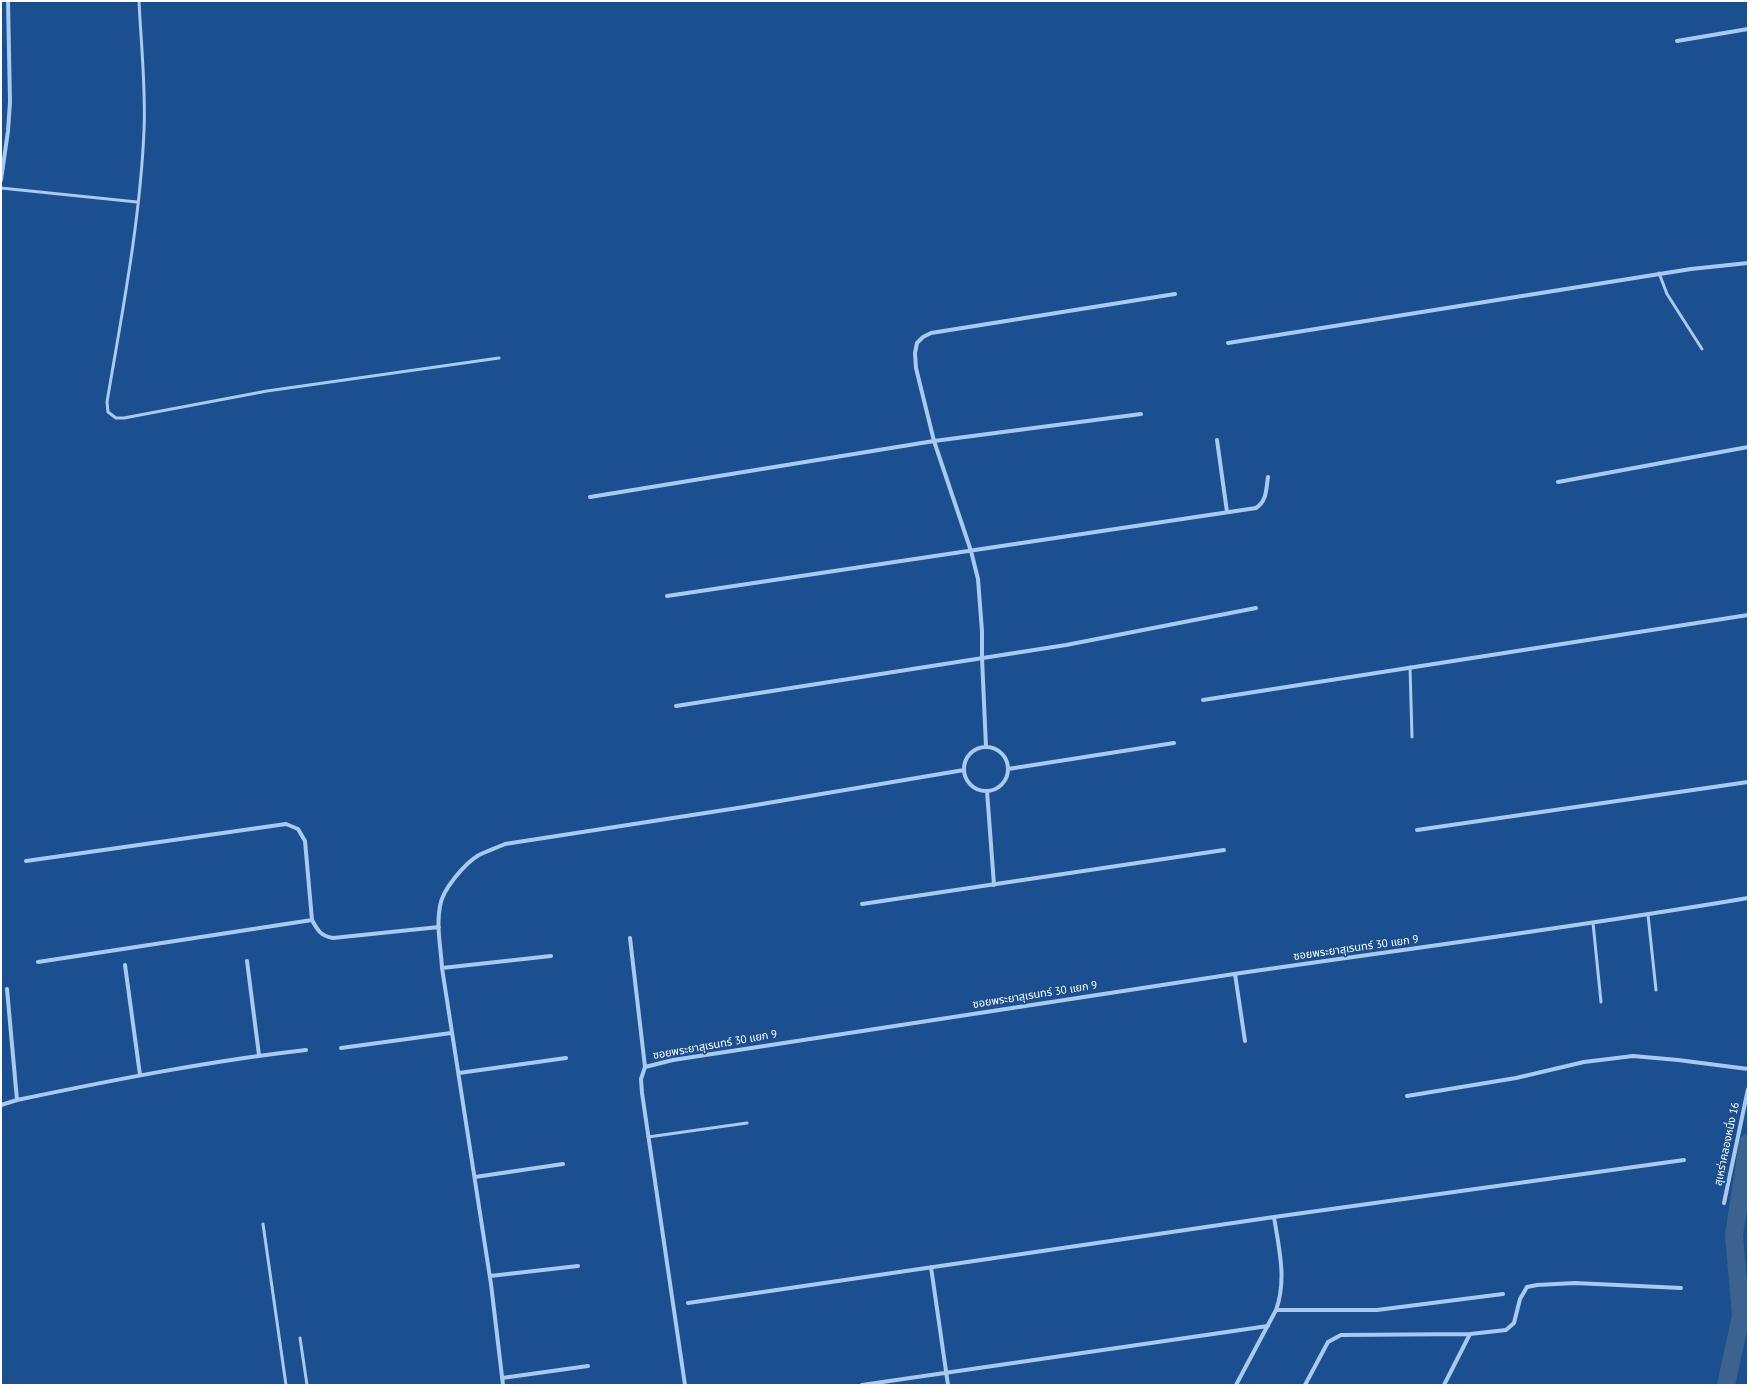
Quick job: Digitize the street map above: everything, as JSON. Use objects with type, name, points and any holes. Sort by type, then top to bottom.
[{"type":"street","points":[[1,180],[8,131],[10,102],[8,1]]},
{"type":"street","points":[[1677,40],[1748,29]]},
{"type":"street","points":[[1228,343],[1724,264],[1748,263]]},
{"type":"street","points":[[986,748],[982,631],[978,579],[971,552],[934,441],[916,368],[915,353],[918,343],[923,337],[930,333],[1175,294]]},
{"type":"street","points":[[590,497],[934,441],[1141,414]]},
{"type":"street","points":[[1217,440],[1227,512]]},
{"type":"street","points":[[1558,482],[1748,448]]},
{"type":"street","points":[[667,596],[971,552],[1256,508],[1261,505],[1265,498],[1268,477]]},
{"type":"street","points":[[676,706],[1066,645],[1256,608]]},
{"type":"street","points":[[1203,700],[1748,615]]},
{"type":"street","points":[[1008,769],[1174,743]]},
{"type":"street","points":[[986,748],[994,749],[1002,753],[1006,760],[1008,769],[1007,777],[1002,784],[995,789],[987,791],[979,790],[971,785],[966,778],[964,770],[966,761],[970,754],[977,749],[986,748]]},
{"type":"street","points":[[503,1385],[490,1276],[442,968],[439,928],[440,905],[448,887],[461,871],[478,856],[505,844],[744,807],[964,770]]},
{"type":"street","points":[[1417,830],[1748,782]]},
{"type":"street","points":[[987,791],[994,885]]},
{"type":"street","points":[[26,861],[286,824],[298,829],[305,841],[312,920],[317,930],[324,936],[333,938],[439,928]]},
{"type":"street","points":[[862,904],[1224,850]]},
{"type":"street","name":"ซอยพระยาสุเรนทร์ 30 แยก 9","points":[[685,1385],[648,1136],[641,1079],[645,1067],[672,1060],[876,1028],[1235,974],[1648,915],[1748,898]]},
{"type":"street","points":[[38,962],[312,920]]},
{"type":"street","points":[[630,938],[645,1067]]},
{"type":"street","points":[[442,968],[551,956]]},
{"type":"street","points":[[247,961],[259,1055]]},
{"type":"street","points":[[125,965],[140,1075]]},
{"type":"street","points":[[1235,974],[1245,1042]]},
{"type":"street","points":[[7,988],[17,1100]]},
{"type":"street","points":[[341,1048],[452,1033]]},
{"type":"street","points":[[1,1105],[17,1100],[140,1075],[259,1055],[306,1050]]},
{"type":"street","points":[[1407,1096],[1516,1078],[1584,1062],[1633,1056],[1748,1069]]},
{"type":"street","points":[[459,1073],[566,1058]]},
{"type":"street","name":"สุเหร่าคลองหนึ่ง 16","points":[[1724,1203],[1748,1089]]},
{"type":"street","points":[[688,1303],[1274,1217],[1684,1160]]},
{"type":"street","points":[[475,1177],[563,1164]]},
{"type":"street","points":[[1236,1385],[1268,1326],[1281,1297],[1282,1269],[1274,1217]]},
{"type":"street","points":[[490,1276],[578,1266]]},
{"type":"street","points":[[930,1267],[948,1385]]},
{"type":"street","points":[[1305,1385],[1328,1342],[1341,1335],[1470,1334],[1506,1330],[1514,1323],[1520,1299],[1527,1287],[1575,1283],[1681,1288]]},
{"type":"street","points":[[1276,1310],[1377,1310],[1503,1294]]},
{"type":"street","points":[[862,1385],[1268,1326]]},
{"type":"street","points":[[1444,1385],[1470,1334]]},
{"type":"street","points":[[502,1378],[588,1366]]},
{"type":"lane","points":[[139,1],[145,104],[144,133],[127,286],[107,402],[108,412],[116,418],[124,418],[267,391],[499,358]]},
{"type":"lane","points":[[1,188],[137,202]]},
{"type":"lane","points":[[1659,274],[1667,294],[1702,349]]},
{"type":"lane","points":[[1410,668],[1412,737]]},
{"type":"lane","points":[[1648,915],[1656,990]]},
{"type":"lane","points":[[1593,923],[1601,1002]]},
{"type":"lane","points":[[648,1136],[747,1123]]},
{"type":"lane","points":[[263,1224],[286,1385]]},
{"type":"lane","points":[[300,1338],[307,1385]]},
{"type":"waterway","points":[[1726,1385],[1741,1316],[1734,1235],[1748,1143]]}]
